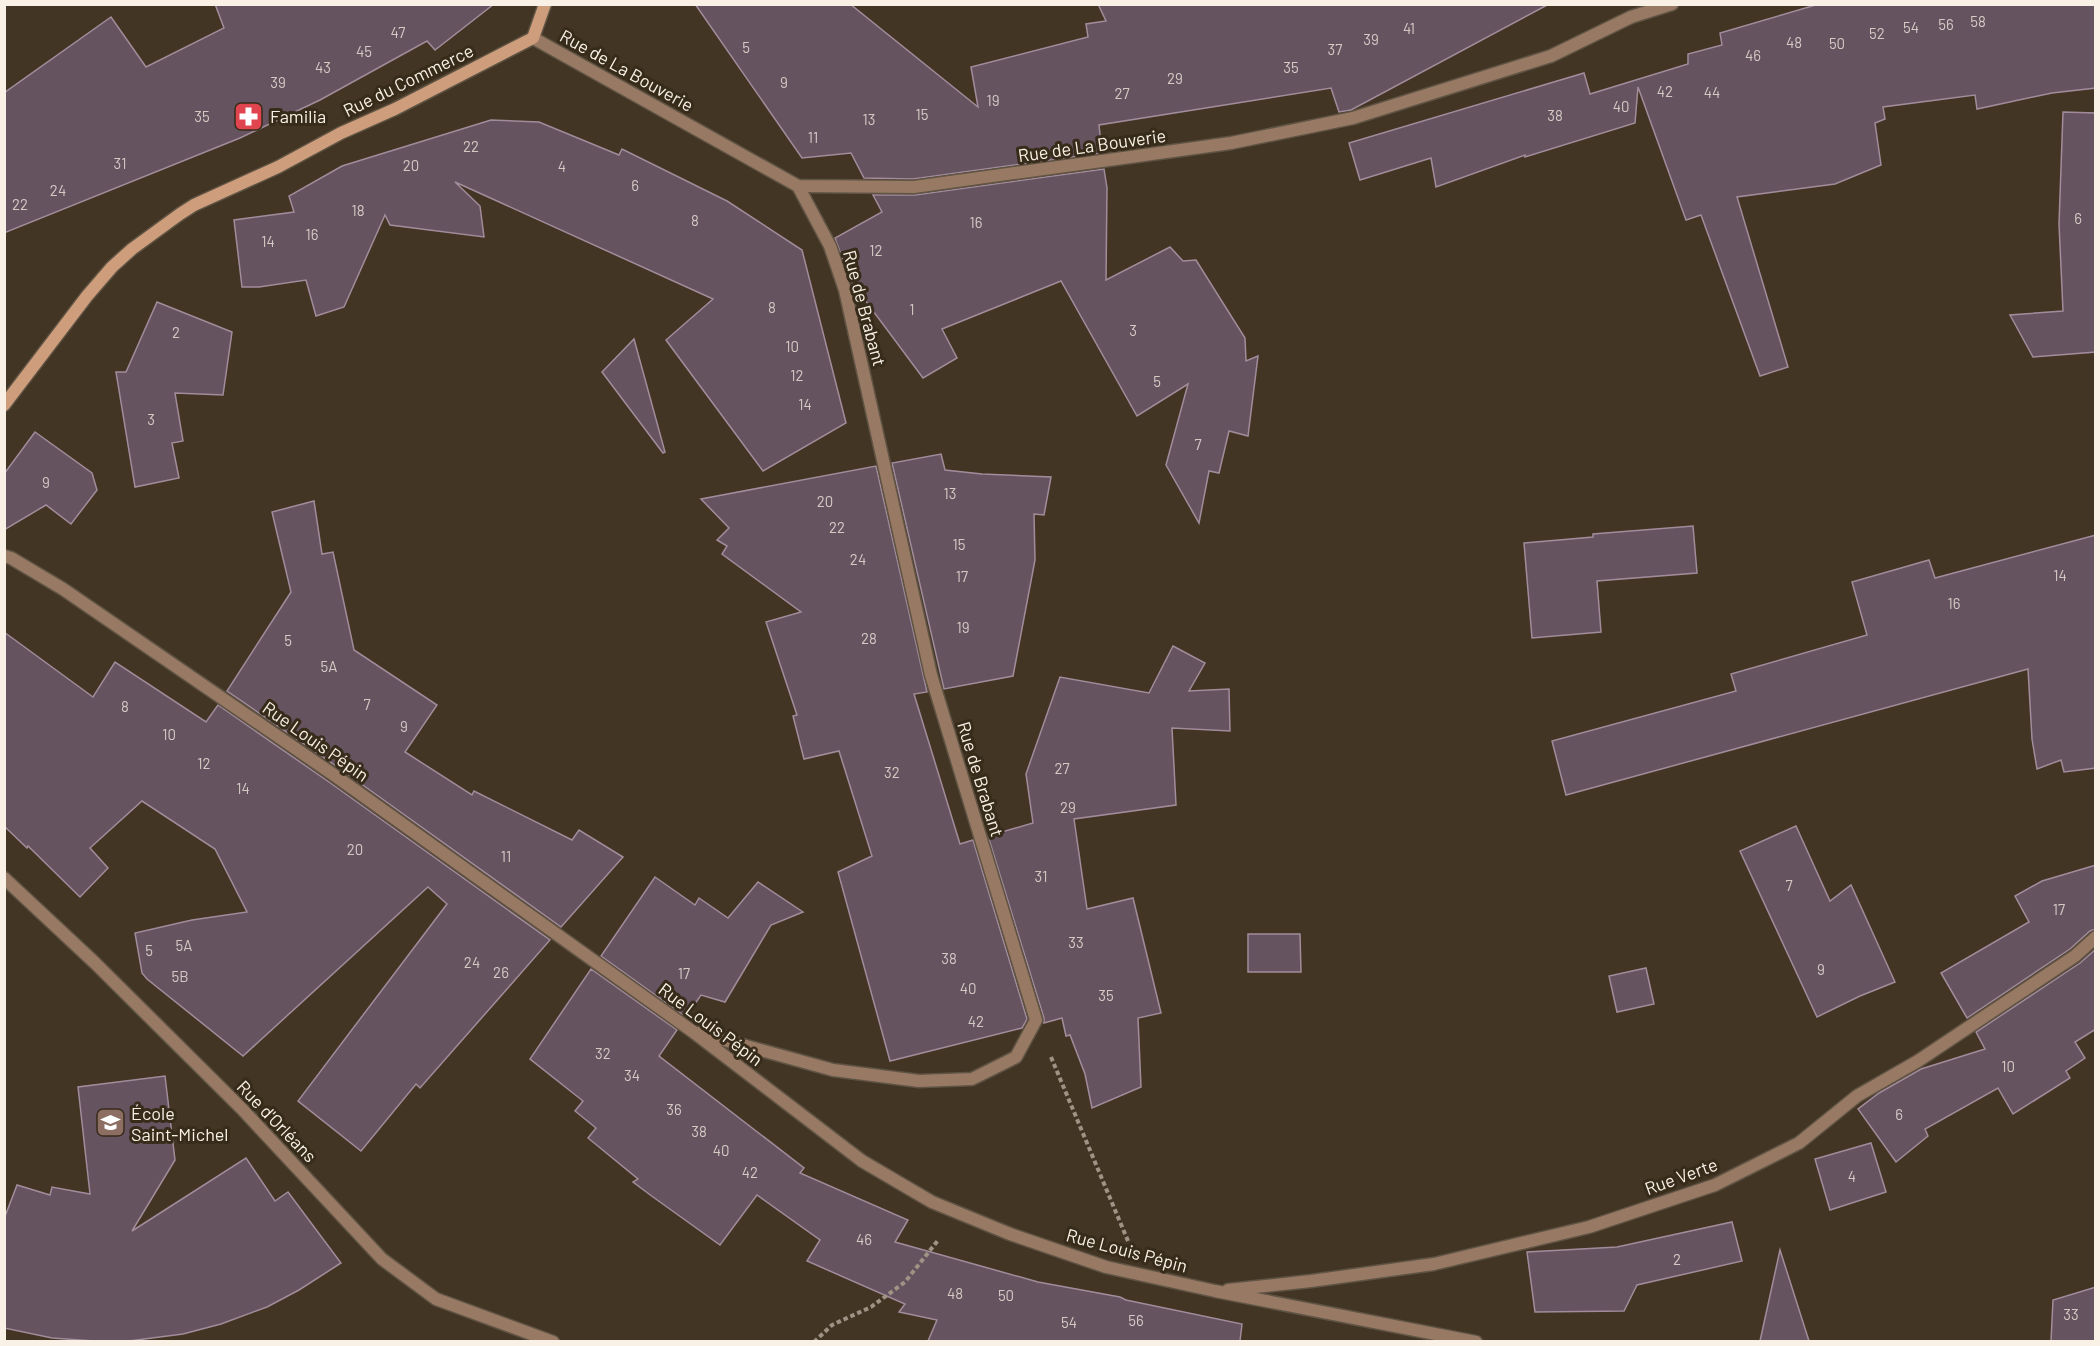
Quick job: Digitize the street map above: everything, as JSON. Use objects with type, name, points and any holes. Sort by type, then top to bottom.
[{"type":"main road","points":[[533,38],[545,4]]},
{"type":"main road","name":"Rue du Commerce","points":[[4,405],[95,286],[119,260],[187,209],[395,109],[533,38]]},
{"type":"street","name":"Rue de La Bouverie","points":[[533,38],[798,186],[914,187],[1179,151],[1269,136],[1353,118],[1551,56],[1632,17],[1671,4]]},
{"type":"street","name":"Rue de Brabant","points":[[798,186],[830,246],[845,290],[931,675],[1036,1020]]},
{"type":"street","name":"Rue Louis Pépin","points":[[4,556],[63,589],[334,775],[692,1031],[862,1161],[932,1202],[1010,1234],[1095,1263],[1215,1291],[1476,1341]]},
{"type":"street","name":"Rue d'Orléans","points":[[4,878],[95,963],[233,1101],[382,1258],[436,1299],[549,1341]]},
{"type":"street","name":"Rue Verte","points":[[1215,1291],[1311,1281],[1434,1264],[1589,1227],[1715,1185],[1799,1143],[1857,1096],[1918,1061],[2075,956],[2096,937]]},
{"type":"street","points":[[692,1031],[833,1070],[930,1080],[972,1079],[1016,1057],[1036,1020]]},
{"type":"path","points":[[1036,1020],[1142,1275]]},
{"type":"path","points":[[814,1341],[832,1325],[871,1307],[904,1282],[936,1242],[963,1215]]},
{"type":"building","points":[[215,4],[494,4],[435,50],[427,41],[320,100],[240,138],[4,233],[4,93],[111,17],[146,67],[224,28]]},
{"type":"building","points":[[695,4],[850,4],[978,107],[971,67],[1088,37],[1086,24],[1106,21],[1098,4],[1549,4],[1351,110],[1339,112],[1331,88],[1099,125],[1102,153],[913,179],[864,178],[851,153],[802,158]]},
{"type":"building","points":[[1819,4],[2096,4],[2096,88],[2052,93],[1977,109],[1975,95],[1883,107],[1885,119],[1875,123],[1881,165],[1835,184],[1737,197],[1788,367],[1760,376],[1701,215],[1686,220],[1638,87],[1635,123],[1525,157],[1525,155],[1436,187],[1431,158],[1360,180],[1349,143],[1584,73],[1590,94],[1688,64],[1688,54],[1722,45],[1720,33]]},
{"type":"building","points":[[2063,112],[2096,113],[2096,352],[2033,357],[2010,315],[2063,311],[2059,224]]},
{"type":"building","points":[[491,120],[539,122],[619,155],[622,149],[727,201],[802,250],[846,423],[763,471],[666,340],[713,299],[455,182],[480,206],[484,237],[390,225],[385,215],[344,307],[316,316],[306,280],[259,287],[242,287],[234,220],[294,212],[289,196],[342,166]]},
{"type":"building","points":[[1104,169],[1107,188],[1106,280],[1170,247],[1183,261],[1196,260],[1245,338],[1246,361],[1258,356],[1248,436],[1229,431],[1219,473],[1209,471],[1199,523],[1166,465],[1188,384],[1137,416],[1061,281],[942,329],[957,358],[923,378],[850,280],[835,238],[882,212],[873,195],[915,195]]},
{"type":"building","points":[[157,302],[232,332],[223,395],[175,393],[183,441],[172,443],[179,478],[135,487],[116,372],[126,372]]},
{"type":"building","points":[[634,339],[665,452],[663,453],[602,372]]},
{"type":"building","points":[[35,432],[92,473],[97,490],[71,524],[46,505],[4,530],[4,474]]},
{"type":"building","points":[[941,454],[945,470],[1051,477],[1044,515],[1034,514],[1035,560],[1013,676],[944,689],[892,463]]},
{"type":"building","points":[[876,466],[927,692],[914,694],[960,844],[973,840],[1027,1019],[1022,1028],[890,1061],[838,872],[872,856],[839,751],[804,759],[793,716],[797,715],[766,622],[801,612],[722,554],[727,546],[717,540],[729,528],[701,499]]},
{"type":"building","points":[[314,501],[322,554],[333,552],[354,650],[437,705],[405,752],[472,795],[474,791],[572,840],[579,830],[623,857],[561,927],[227,691],[291,592],[272,512]]},
{"type":"building","points":[[1693,526],[1697,573],[1597,581],[1601,632],[1532,638],[1524,543],[1593,537],[1593,534]]},
{"type":"building","points":[[2096,535],[2096,768],[2064,772],[2061,760],[2037,769],[2032,739],[2028,669],[1566,795],[1552,741],[1736,691],[1731,674],[1867,635],[1852,582],[1929,560],[1935,578]]},
{"type":"building","points":[[4,632],[93,697],[115,662],[206,722],[218,705],[550,940],[420,1088],[416,1084],[361,1151],[298,1101],[447,904],[428,887],[243,1056],[147,979],[142,973],[135,933],[192,920],[247,912],[215,849],[142,801],[90,848],[108,868],[80,897],[4,826]]},
{"type":"building","points":[[1173,646],[1205,663],[1189,691],[1229,689],[1230,731],[1172,728],[1176,805],[1074,819],[1087,909],[1133,898],[1161,1013],[1138,1018],[1141,1087],[1092,1108],[1085,1074],[1070,1035],[1066,1036],[1062,1018],[1044,1023],[988,836],[1033,823],[1026,774],[1060,677],[1149,693]]},
{"type":"building","points":[[1796,826],[1830,901],[1851,885],[1895,982],[1817,1017],[1740,851]]},
{"type":"building","points":[[2096,865],[2096,929],[1967,1018],[1941,973],[2029,922],[2015,896],[2042,881]]},
{"type":"building","points":[[655,877],[695,905],[699,898],[728,918],[758,882],[803,912],[771,925],[725,1002],[701,995],[686,1017],[601,956]]},
{"type":"building","points":[[1248,934],[1300,934],[1301,972],[1248,972]]},
{"type":"building","points":[[2096,949],[2096,1029],[2075,1042],[2085,1058],[2066,1071],[2070,1078],[2013,1114],[1998,1088],[1925,1129],[1928,1136],[1896,1162],[1858,1109],[1879,1093],[1921,1069],[1985,1049],[1976,1032],[2080,963]]},
{"type":"building","points":[[1646,968],[1654,1004],[1617,1012],[1609,976]]},
{"type":"building","points":[[591,969],[677,1030],[659,1056],[804,1168],[800,1173],[908,1220],[895,1242],[1038,1282],[1120,1297],[1242,1324],[1240,1341],[928,1341],[937,1320],[899,1312],[905,1304],[807,1261],[820,1240],[757,1195],[720,1245],[633,1182],[638,1179],[588,1138],[596,1128],[575,1111],[583,1101],[530,1059]]},
{"type":"building","points":[[165,1076],[175,1160],[132,1231],[246,1158],[275,1201],[288,1192],[341,1263],[267,1307],[221,1324],[183,1334],[129,1341],[94,1341],[52,1338],[4,1328],[4,1219],[17,1185],[50,1195],[52,1187],[90,1194],[78,1087]]},
{"type":"building","points":[[1871,1143],[1886,1192],[1830,1210],[1815,1159]]},
{"type":"building","points":[[1732,1222],[1742,1261],[1637,1285],[1624,1311],[1535,1312],[1527,1252],[1617,1247]]},
{"type":"building","points":[[1780,1250],[1809,1341],[1760,1341]]},
{"type":"building","points":[[2096,1287],[2096,1341],[2051,1341],[2053,1300]]},
{"type":"place","name":"Familia","points":[[249,116]]},
{"type":"place","name":"École Saint-Michel","points":[[110,1123]]}]
